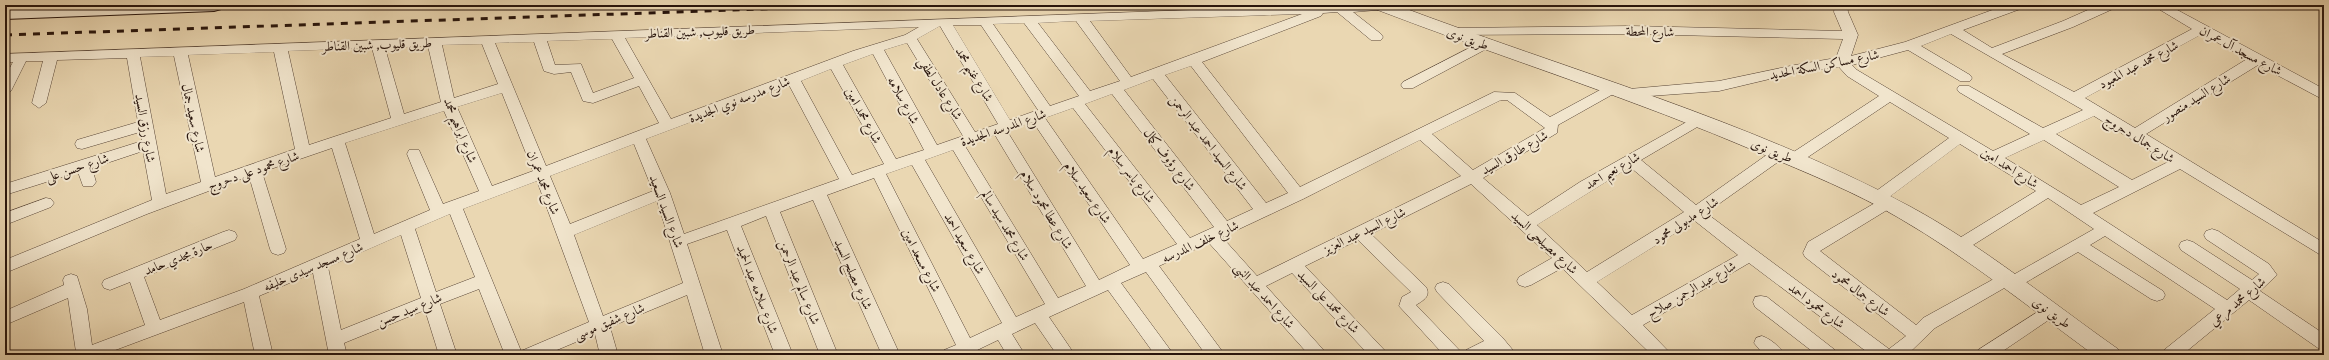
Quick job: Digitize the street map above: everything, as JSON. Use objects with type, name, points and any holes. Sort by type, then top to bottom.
[{"type":"main road","points":[[5,13],[32,9],[214,5]]},
{"type":"street","points":[[1841,5],[1841,12],[1851,35],[1842,62]]},
{"type":"street","name":"شارع مساكن السكة الحديد","points":[[1616,91],[1719,86],[1795,69],[1842,62],[1910,44],[1953,30],[2018,5]]},
{"type":"street","points":[[1991,53],[2110,5]]},
{"type":"street","name":"شارع مسجد آل عمران","points":[[2158,5],[2324,95]]},
{"type":"street","name":"طريق قليوب, شبين القناطر","points":[[5,58],[984,20],[1391,7]]},
{"type":"street","name":"طريق نوى","points":[[1391,7],[1449,32],[1699,120],[1787,156],[1882,200],[1959,246],[2010,281],[2050,310],[2099,352]]},
{"type":"street","name":"شارع المدرسه الجديدة","points":[[680,242],[1156,74],[1325,9]]},
{"type":"street","points":[[1341,9],[1376,37]]},
{"type":"street","name":"شارع رؤوف كمال","points":[[1080,17],[1121,86],[1218,232]]},
{"type":"street","name":"شارع ياسر سلام","points":[[1028,19],[1082,100],[1188,246]]},
{"type":"street","name":"شارع سعيد سلام","points":[[984,20],[1041,114],[1145,266],[1216,355]]},
{"type":"street","name":"شارع مدرسه نوي الجديدة","points":[[541,172],[876,48],[910,38],[940,22]]},
{"type":"street","name":"شارع غنيم محمد","points":[[940,22],[1002,128]]},
{"type":"street","name":"شارع محمد عبد المعبود","points":[[2074,98],[2202,29]]},
{"type":"street","name":"شارع المحطة","points":[[1449,32],[1646,30],[1747,34],[1851,35]]},
{"type":"street","name":"شارع جمال دحروج","points":[[1953,30],[1991,53],[2095,110],[2324,252]]},
{"type":"street","points":[[616,34],[668,126]]},
{"type":"street","points":[[540,37],[549,68],[554,70],[576,67],[588,98],[593,98],[643,80]]},
{"type":"street","name":"شارع عادل لطفي","points":[[910,38],[964,141]]},
{"type":"street","name":"شارع محمد عمران","points":[[487,39],[505,87],[565,232],[609,355]]},
{"type":"street","name":"شارع ابراهيم محمد","points":[[434,41],[449,105],[487,193]]},
{"type":"street","points":[[377,43],[399,121]]},
{"type":"street","points":[[1408,85],[1484,44]]},
{"type":"street","points":[[1910,44],[1964,83],[2131,187]]},
{"type":"street","points":[[280,47],[303,152]]},
{"type":"street","name":"شارع سلامه","points":[[876,48],[933,152]]},
{"type":"street","name":"شارع سعيد جمال","points":[[180,51],[209,185]]},
{"type":"street","name":"شارع رزق السيد","points":[[133,53],[160,203]]},
{"type":"street","points":[[39,103],[51,56]]},
{"type":"street","points":[[6,88],[22,57]]},
{"type":"street","name":"شارع السيد منصور","points":[[2134,135],[2257,59]]},
{"type":"street","points":[[1194,60],[1298,196]]},
{"type":"street","name":"شارع احمد امين","points":[[1842,62],[1852,73],[1994,157],[2107,228],[2228,309]]},
{"type":"street","name":"شارع محمد امين","points":[[835,63],[885,169]]},
{"type":"street","name":"شارع السيد احمد عبد الرحمن","points":[[1156,74],[1263,211]]},
{"type":"street","points":[[793,79],[848,182]]},
{"type":"street","name":"شارع محمود على دحروج","points":[[5,267],[160,203],[209,185],[337,140],[505,87]]},
{"type":"street","name":"شارع طارق السيد","points":[[1472,177],[1552,130],[1550,124],[1616,91]]},
{"type":"street","name":"شارع خلف المدرسه","points":[[958,352],[1298,196],[1499,95],[1510,96],[1550,124]]},
{"type":"street","name":"شارع مدبولى محمود","points":[[1586,281],[1787,156],[1890,95]]},
{"type":"street","points":[[1994,157],[2095,110]]},
{"type":"street","name":"شارع نعيم احمد","points":[[1527,224],[1585,186],[1699,120]]},
{"type":"street","points":[[82,144],[146,124]]},
{"type":"street","name":"شارع عطا محمود سلام","points":[[1002,128],[1096,289]]},
{"type":"street","name":"شارع مصيلحى السيد","points":[[1422,134],[1527,224],[1663,355]]},
{"type":"street","name":"شارع السيد السعيد","points":[[638,137],[680,242],[714,355]]},
{"type":"street","points":[[1882,200],[1960,137]]},
{"type":"street","points":[[337,140],[369,242]]},
{"type":"street","name":"شارع محمد سيد سالم","points":[[964,141],[1055,307]]},
{"type":"street","name":"شارع حسن على","points":[[5,190],[149,144]]},
{"type":"street","points":[[414,154],[438,212]]},
{"type":"street","name":"شارع سعيد احمد","points":[[916,158],[1008,329],[1016,355]]},
{"type":"street","name":"شارع محمود احمد","points":[[1631,160],[1695,213],[1884,355]]},
{"type":"street","points":[[2081,212],[2180,163]]},
{"type":"street","points":[[84,165],[88,182]]},
{"type":"street","points":[[254,169],[278,249]]},
{"type":"street","name":"شارع مسعد امين","points":[[885,169],[958,352]]},
{"type":"street","name":"شارع مسجد سيدى خليفه","points":[[84,354],[250,293],[438,212],[541,172]]},
{"type":"street","name":"شارع السيد عبد العزيز","points":[[1255,284],[1472,177]]},
{"type":"street","points":[[1959,246],[2048,191]]},
{"type":"street","name":"شارع مصلح السيد","points":[[818,193],[891,355]]},
{"type":"street","points":[[565,232],[662,194]]},
{"type":"street","name":"شارع جمال محمود","points":[[1882,200],[1814,246],[1811,250],[1814,257],[1917,335]]},
{"type":"street","points":[[5,219],[46,203]]},
{"type":"street","points":[[454,206],[484,280],[525,355]]},
{"type":"street","name":"شارع سالم عبد الرحمن","points":[[771,209],[829,355]]},
{"type":"street","name":"شارع سلامه عبد الحميد","points":[[732,223],[784,355]]},
{"type":"street","points":[[406,226],[448,355]]},
{"type":"street","points":[[1893,355],[1905,348],[1929,323],[2078,245],[2107,228]]},
{"type":"street","name":"شارع احمد عبد النبى","points":[[1218,232],[1255,284],[1319,355]]},
{"type":"street","points":[[1359,232],[1420,291],[1419,295],[1408,302],[1407,306],[1455,355]]},
{"type":"street","name":"شارع محمد مرعي","points":[[2170,355],[2268,277],[2268,272],[2212,235]]},
{"type":"street","name":"حارة مجدي حامد","points":[[155,329],[136,276],[137,273],[228,236]]},
{"type":"street","points":[[2078,245],[2157,295]]},
{"type":"street","points":[[2187,246],[2324,343]]},
{"type":"street","name":"شارع عبد الرحمن صلاح","points":[[1631,324],[1750,255]]},
{"type":"street","points":[[1526,281],[1564,259]]},
{"type":"street","points":[[319,264],[336,347]]},
{"type":"street","name":"شارع محمد على السيد","points":[[1294,265],[1380,355]]},
{"type":"street","points":[[110,284],[137,273]]},
{"type":"street","name":"شارع سيد حسن","points":[[336,347],[430,301],[484,280]]},
{"type":"street","points":[[1111,282],[1165,355]]},
{"type":"street","points":[[5,318],[73,284],[84,330],[84,354]]},
{"type":"street","name":"شارع شفيق موسى","points":[[525,355],[692,286]]},
{"type":"street","points":[[1443,288],[1508,355]]},
{"type":"street","points":[[250,293],[264,355]]},
{"type":"street","points":[[1761,302],[1828,355]]},
{"type":"street","points":[[1984,355],[2050,310]]},
{"type":"street","points":[[1039,315],[1066,355]]},
{"type":"street","points":[[1472,355],[1496,342]]},
{"type":"street","points":[[1762,343],[1776,355]]},
{"type":"railway","points":[[5,35],[880,5]]}]
